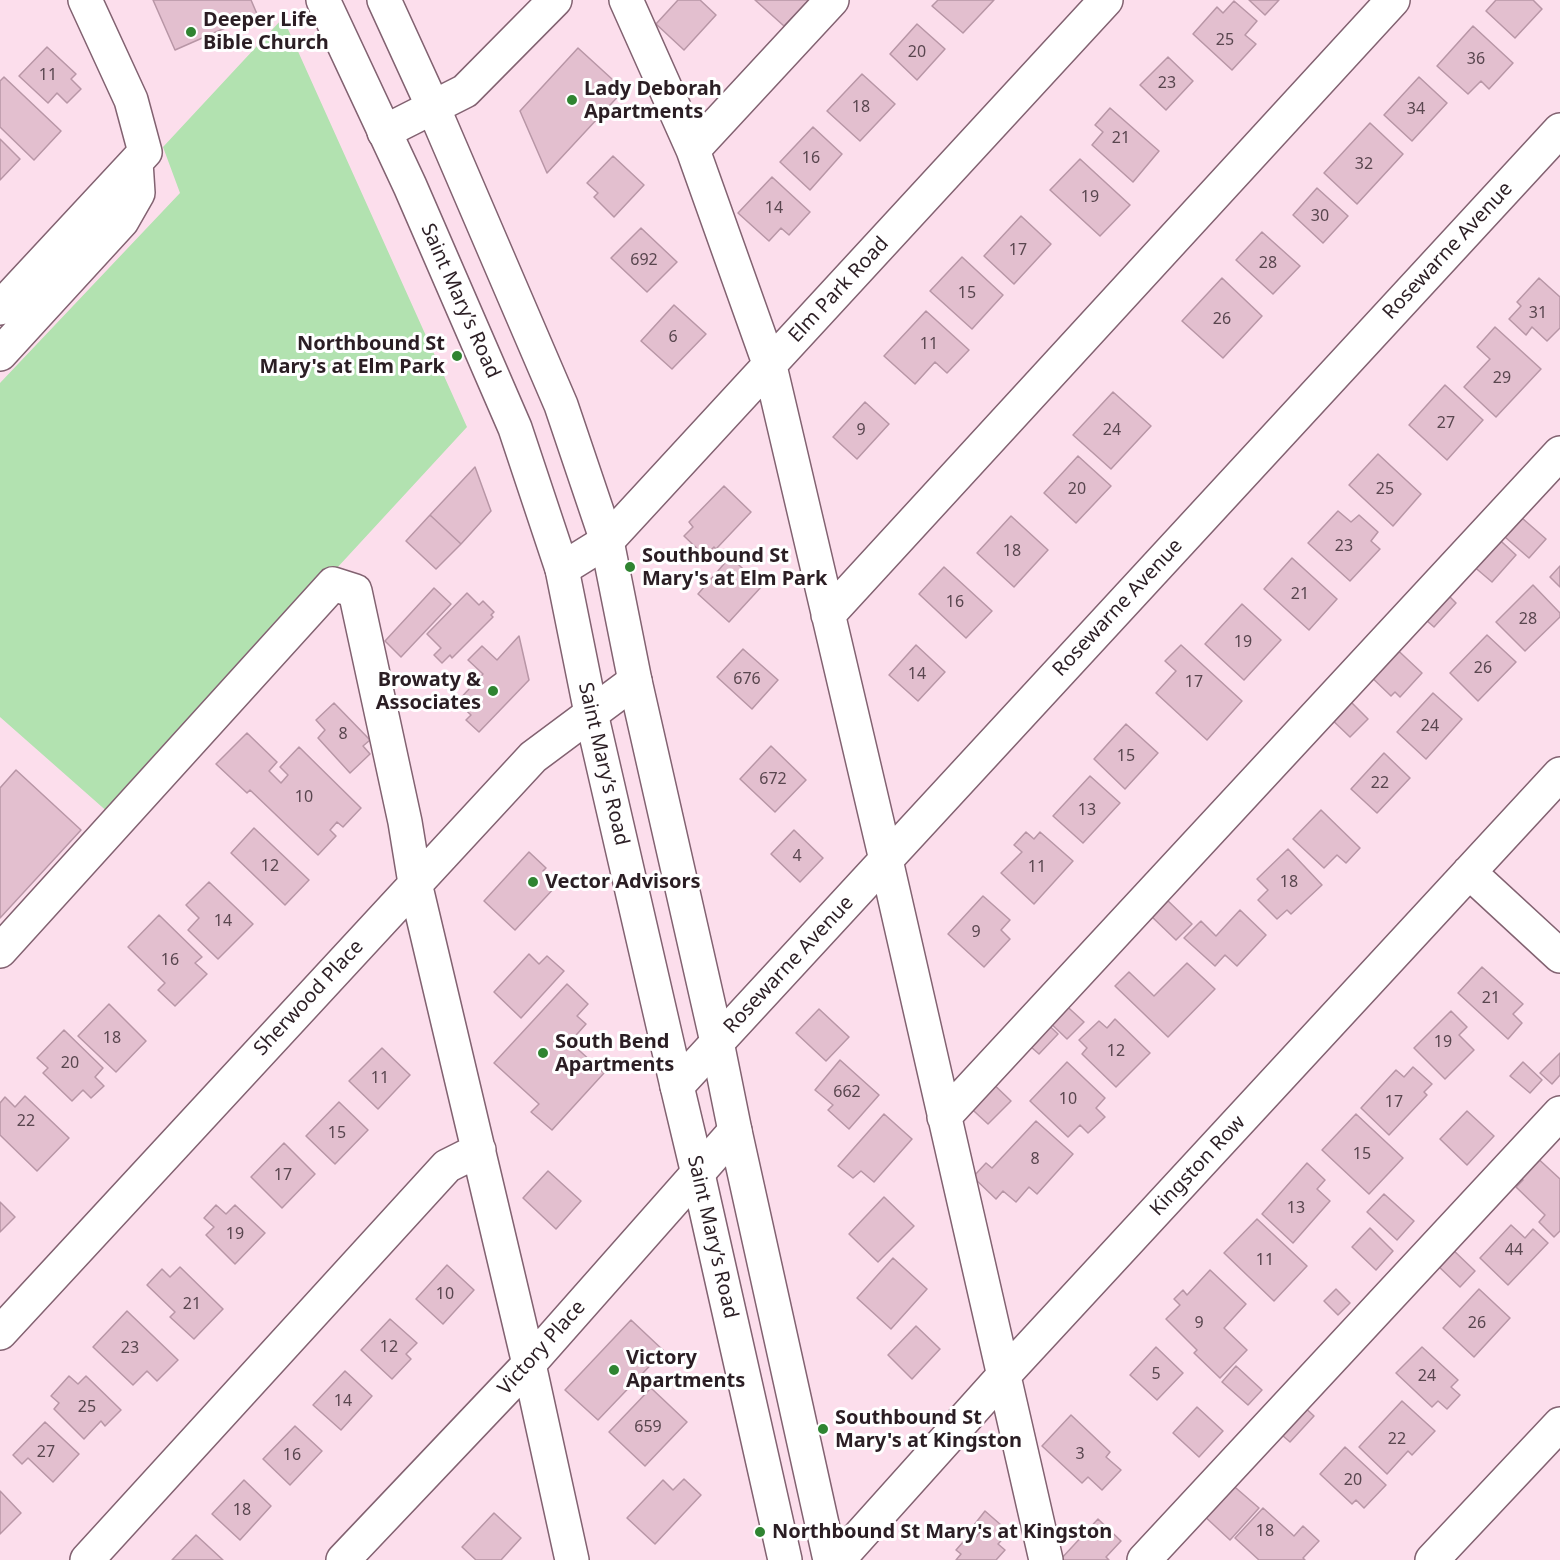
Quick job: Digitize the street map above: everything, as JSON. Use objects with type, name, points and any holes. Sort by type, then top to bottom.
[{"type":"street","points":[[0,308],[145,152],[131,100],[86,0]]},
{"type":"street","name":"Saint Mary’s Road","points":[[323,0],[410,186],[515,428],[562,569],[591,713],[785,1560]]},
{"type":"street","points":[[384,0],[433,107],[561,405],[607,541],[635,681],[717,1042],[830,1560]]},
{"type":"street","points":[[384,132],[465,91],[555,0]]},
{"type":"street","points":[[626,0],[693,150],[770,366],[1046,1560]]},
{"type":"street","points":[[693,150],[832,0]]},
{"type":"street","name":"Elm Park Road","points":[[562,569],[607,541],[1106,0]]},
{"type":"street","points":[[828,615],[1394,0]]},
{"type":"street","name":"Rosewarne Avenue","points":[[676,1086],[1560,130]]},
{"type":"street","points":[[0,354],[122,221],[138,193],[136,162]]},
{"type":"street","points":[[944,1117],[1560,453]]},
{"type":"street","points":[[0,951],[333,584],[355,591],[405,822],[415,883],[529,1364],[572,1560]]},
{"type":"street","name":"Sherwood Place","points":[[0,1333],[532,756],[635,681]]},
{"type":"street","name":"Kingston Row","points":[[838,1560],[1004,1375],[1560,774]]},
{"type":"street","points":[[1469,872],[1560,956]]},
{"type":"street","points":[[1144,1560],[1560,1113]]},
{"type":"street","name":"Victory Place","points":[[343,1560],[529,1364],[735,1131]]},
{"type":"street","points":[[87,1560],[447,1166],[479,1150]]},
{"type":"street","points":[[1432,1560],[1560,1424]]},
{"type":"green space","points":[[283,18],[467,427],[110,814],[0,717],[0,383],[180,193],[163,147]]},
{"type":"building","name":"Deeper Life Bible Church","points":[[153,0],[251,0],[257,14],[175,50]]},
{"type":"building","points":[[678,0],[700,0],[716,15],[684,50],[656,24]]},
{"type":"building","points":[[755,0],[807,0],[808,1],[784,26]]},
{"type":"building","points":[[938,0],[994,0],[963,33],[932,6]]},
{"type":"building","points":[[1249,0],[1279,0],[1265,15]]},
{"type":"building","points":[[1496,0],[1533,0],[1542,9],[1515,38],[1486,11]]},
{"type":"building","points":[[1234,1],[1257,21],[1245,35],[1256,44],[1232,70],[1193,34],[1217,7],[1223,13]]},
{"type":"building","points":[[917,24],[945,49],[917,80],[890,54]]},
{"type":"building","points":[[1473,26],[1513,63],[1489,89],[1481,81],[1468,94],[1437,66]]},
{"type":"building","points":[[47,47],[76,74],[71,79],[81,89],[67,103],[57,93],[48,103],[19,76]]},
{"type":"building","name":"Lady Deborah Apartments","points":[[578,48],[624,90],[547,173],[520,111]]},
{"type":"building","points":[[1168,57],[1193,81],[1166,110],[1140,85]]},
{"type":"building","points":[[862,74],[895,104],[860,141],[827,111]]},
{"type":"building","points":[[4,77],[61,131],[34,160],[0,127],[0,81]]},
{"type":"building","points":[[1419,77],[1447,103],[1412,141],[1384,115]]},
{"type":"building","points":[[1110,108],[1159,151],[1133,182],[1092,145],[1103,132],[1095,125]]},
{"type":"building","points":[[1370,123],[1403,154],[1357,204],[1324,173]]},
{"type":"building","points":[[813,127],[842,154],[810,190],[780,162]]},
{"type":"building","points":[[0,139],[20,159],[0,180]]},
{"type":"building","points":[[613,156],[644,185],[614,217],[594,197],[598,193],[587,183]]},
{"type":"building","points":[[1080,159],[1130,205],[1100,236],[1050,190]]},
{"type":"building","points":[[772,177],[810,212],[789,235],[781,228],[769,241],[738,213]]},
{"type":"building","points":[[1317,188],[1348,216],[1323,243],[1293,215]]},
{"type":"building","points":[[1021,216],[1051,244],[1014,284],[984,256]]},
{"type":"building","points":[[641,228],[677,262],[647,292],[611,258]]},
{"type":"building","points":[[1262,232],[1300,266],[1273,294],[1236,260]]},
{"type":"building","points":[[962,257],[1003,295],[972,329],[930,291]]},
{"type":"building","points":[[1222,278],[1262,316],[1223,358],[1182,321]]},
{"type":"building","points":[[1539,278],[1560,297],[1560,328],[1547,341],[1532,327],[1526,335],[1509,319],[1521,306],[1517,302]]},
{"type":"building","points":[[674,305],[706,334],[672,369],[641,341]]},
{"type":"building","points":[[926,311],[969,350],[947,373],[935,362],[915,384],[884,356]]},
{"type":"building","points":[[1495,327],[1541,369],[1496,417],[1464,387],[1490,359],[1477,347]]},
{"type":"building","points":[[1445,385],[1483,420],[1447,460],[1409,425]]},
{"type":"building","points":[[1113,392],[1151,426],[1111,469],[1073,435]]},
{"type":"building","points":[[865,402],[889,424],[857,459],[833,437]]},
{"type":"building","points":[[1378,454],[1421,494],[1393,526],[1349,485]]},
{"type":"building","points":[[1078,456],[1111,486],[1076,523],[1044,493]]},
{"type":"building","points":[[475,467],[491,511],[461,544],[430,515]]},
{"type":"building","points":[[724,486],[751,512],[716,549],[714,547],[705,556],[684,536],[693,527],[689,522]]},
{"type":"building","points":[[1338,511],[1351,522],[1359,515],[1378,532],[1371,541],[1380,549],[1350,581],[1308,543]]},
{"type":"building","points":[[430,515],[461,544],[436,569],[406,541]]},
{"type":"building","points":[[1011,516],[1048,550],[1014,587],[977,553]]},
{"type":"building","points":[[1522,518],[1546,539],[1529,558],[1505,537]]},
{"type":"building","points":[[1490,531],[1516,555],[1492,582],[1465,559]]},
{"type":"building","points":[[730,557],[762,586],[729,622],[698,594]]},
{"type":"building","points":[[1292,558],[1337,599],[1309,630],[1264,589]]},
{"type":"building","points":[[1560,566],[1560,587],[1550,577]]},
{"type":"building","points":[[944,567],[992,611],[966,638],[919,594]]},
{"type":"building","points":[[1533,585],[1560,613],[1560,617],[1525,651],[1496,622]]},
{"type":"building","points":[[1440,587],[1456,603],[1434,627],[1417,612]]},
{"type":"building","points":[[434,588],[451,604],[401,657],[385,641]]},
{"type":"building","points":[[467,593],[479,605],[483,601],[494,612],[491,615],[493,617],[452,658],[450,655],[442,663],[434,655],[441,648],[427,634]]},
{"type":"building","points":[[1242,604],[1281,640],[1244,680],[1205,644]]},
{"type":"building","points":[[1487,635],[1516,662],[1478,701],[1450,673]]},
{"type":"building","name":"Browaty & Associates","points":[[519,636],[529,680],[479,732],[466,720],[471,715],[457,702],[483,674],[468,660],[482,646],[497,660]]},
{"type":"building","points":[[1389,642],[1422,673],[1400,697],[1395,692],[1391,696],[1364,670]]},
{"type":"building","points":[[916,645],[945,672],[918,701],[889,675]]},
{"type":"building","points":[[1181,645],[1242,701],[1207,740],[1156,693],[1176,671],[1165,661]]},
{"type":"building","points":[[743,649],[778,680],[752,709],[717,677]]},
{"type":"building","points":[[1433,693],[1462,719],[1426,759],[1397,732]]},
{"type":"building","points":[[1344,695],[1368,719],[1350,737],[1326,714]]},
{"type":"building","points":[[334,703],[370,740],[363,746],[370,754],[350,773],[318,738],[325,730],[316,720]]},
{"type":"building","points":[[1126,724],[1158,753],[1125,789],[1094,759]]},
{"type":"building","points":[[247,733],[277,762],[269,771],[281,783],[288,775],[280,767],[299,747],[361,808],[343,827],[337,822],[330,830],[336,836],[318,855],[250,790],[247,793],[216,764]]},
{"type":"building","points":[[771,746],[806,780],[775,812],[740,779]]},
{"type":"building","points":[[1384,753],[1410,778],[1377,813],[1351,789]]},
{"type":"building","points":[[16,770],[81,830],[0,918],[0,788]]},
{"type":"building","points":[[1090,776],[1120,803],[1083,843],[1053,816]]},
{"type":"building","points":[[1321,810],[1360,848],[1346,863],[1337,855],[1324,868],[1293,839]]},
{"type":"building","points":[[254,828],[309,880],[285,905],[231,853]]},
{"type":"building","points":[[794,830],[823,858],[800,882],[771,854]]},
{"type":"building","points":[[1026,832],[1034,839],[1040,832],[1073,861],[1034,904],[1001,873],[1022,852],[1014,845]]},
{"type":"building","points":[[1288,849],[1322,885],[1291,914],[1287,910],[1277,919],[1258,900],[1268,890],[1257,879]]},
{"type":"building","points":[[529,852],[546,868],[543,871],[557,885],[515,930],[484,901]]},
{"type":"building","points":[[209,882],[253,924],[218,959],[188,930],[199,918],[186,905]]},
{"type":"building","points":[[983,896],[1010,920],[1001,930],[1010,939],[984,967],[948,934]]},
{"type":"building","points":[[1165,898],[1192,924],[1176,940],[1149,914]]},
{"type":"building","points":[[1240,910],[1266,935],[1237,966],[1225,955],[1215,966],[1184,938],[1201,921],[1216,936]]},
{"type":"building","points":[[159,915],[202,957],[195,963],[207,974],[175,1006],[158,990],[165,983],[128,947]]},
{"type":"building","points":[[529,954],[539,964],[547,956],[564,971],[521,1018],[494,992]]},
{"type":"building","points":[[1187,963],[1215,989],[1168,1037],[1115,986],[1129,972],[1154,996]]},
{"type":"building","points":[[1482,967],[1523,1004],[1513,1014],[1522,1023],[1508,1039],[1458,993]]},
{"type":"building","name":"South Bend Apartments","points":[[567,984],[588,1004],[577,1016],[586,1024],[570,1042],[604,1073],[552,1130],[531,1112],[539,1104],[494,1063]]},
{"type":"building","points":[[1059,999],[1084,1022],[1067,1039],[1043,1016]]},
{"type":"building","points":[[109,1004],[146,1041],[116,1072],[78,1036]]},
{"type":"building","points":[[819,1009],[849,1037],[826,1061],[796,1033]]},
{"type":"building","points":[[1451,1011],[1467,1027],[1459,1035],[1474,1050],[1445,1079],[1414,1048]]},
{"type":"building","points":[[1041,1018],[1058,1034],[1039,1054],[1022,1039]]},
{"type":"building","points":[[1115,1019],[1150,1053],[1116,1087],[1082,1054],[1087,1048],[1079,1040],[1099,1021],[1107,1028]]},
{"type":"building","points":[[64,1030],[103,1068],[95,1077],[104,1086],[91,1098],[83,1090],[72,1101],[43,1073],[48,1068],[37,1058]]},
{"type":"building","points":[[382,1048],[410,1075],[378,1109],[349,1081]]},
{"type":"building","points":[[1560,1053],[1560,1075],[1552,1084],[1540,1073]]},
{"type":"building","points":[[840,1060],[879,1095],[849,1129],[828,1110],[833,1105],[815,1090]]},
{"type":"building","points":[[1067,1062],[1105,1098],[1096,1108],[1105,1117],[1088,1133],[1080,1125],[1068,1137],[1030,1101]]},
{"type":"building","points":[[1523,1062],[1542,1080],[1530,1093],[1510,1076]]},
{"type":"building","points":[[1413,1067],[1432,1084],[1424,1092],[1427,1095],[1389,1135],[1361,1108],[1396,1070],[1404,1077]]},
{"type":"building","points":[[986,1077],[1011,1101],[988,1124],[963,1101]]},
{"type":"building","points":[[25,1096],[69,1138],[37,1171],[0,1135],[0,1103],[5,1097],[15,1107]]},
{"type":"building","points":[[339,1102],[368,1130],[335,1164],[306,1136]]},
{"type":"building","points":[[1467,1111],[1494,1136],[1467,1165],[1440,1139]]},
{"type":"building","points":[[884,1114],[912,1139],[874,1182],[861,1171],[853,1178],[838,1166]]},
{"type":"building","points":[[1356,1114],[1403,1158],[1369,1194],[1322,1150]]},
{"type":"building","points":[[1036,1121],[1073,1154],[1037,1194],[1029,1187],[1016,1202],[1003,1191],[996,1199],[973,1177],[986,1163],[992,1168]]},
{"type":"building","points":[[284,1143],[315,1174],[282,1208],[251,1177]]},
{"type":"building","points":[[1533,1154],[1560,1179],[1560,1231],[1554,1237],[1539,1222],[1545,1215],[1516,1187],[1523,1180],[1515,1172]]},
{"type":"building","points":[[1307,1163],[1325,1180],[1317,1189],[1330,1201],[1293,1243],[1262,1214]]},
{"type":"building","points":[[548,1171],[581,1201],[556,1229],[523,1198]]},
{"type":"building","points":[[1384,1194],[1414,1221],[1397,1240],[1367,1212]]},
{"type":"building","points":[[884,1197],[914,1226],[878,1262],[849,1234]]},
{"type":"building","points":[[0,1202],[15,1217],[0,1232]]},
{"type":"building","points":[[216,1205],[226,1214],[235,1205],[265,1233],[235,1264],[206,1235],[214,1227],[204,1218]]},
{"type":"building","points":[[1257,1219],[1307,1266],[1274,1301],[1224,1253]]},
{"type":"building","points":[[1511,1225],[1525,1238],[1533,1229],[1548,1243],[1508,1285],[1480,1258]]},
{"type":"building","points":[[1370,1228],[1393,1251],[1376,1270],[1352,1247]]},
{"type":"building","points":[[1450,1247],[1475,1271],[1460,1287],[1434,1262]]},
{"type":"building","points":[[893,1258],[927,1289],[891,1329],[857,1298]]},
{"type":"building","points":[[447,1265],[474,1290],[443,1324],[416,1299]]},
{"type":"building","points":[[180,1267],[223,1309],[194,1339],[170,1317],[175,1312],[147,1285],[162,1269],[170,1277]]},
{"type":"building","points":[[1210,1270],[1246,1304],[1224,1328],[1247,1350],[1220,1378],[1194,1353],[1197,1350],[1166,1319],[1180,1305],[1174,1299],[1183,1290],[1187,1295]]},
{"type":"building","points":[[1336,1289],[1350,1303],[1338,1315],[1324,1301]]},
{"type":"building","points":[[1479,1289],[1510,1318],[1474,1357],[1443,1328]]},
{"type":"building","points":[[127,1311],[178,1360],[157,1381],[147,1371],[133,1385],[93,1347]]},
{"type":"building","points":[[390,1319],[417,1343],[406,1354],[411,1359],[392,1379],[361,1350]]},
{"type":"building","name":"Victory Apartments","points":[[631,1320],[664,1351],[598,1420],[565,1390]]},
{"type":"building","points":[[916,1326],[940,1349],[912,1379],[888,1355]]},
{"type":"building","points":[[1156,1347],[1183,1373],[1157,1400],[1130,1375]]},
{"type":"building","points":[[1422,1347],[1458,1380],[1451,1387],[1460,1395],[1447,1409],[1438,1401],[1432,1407],[1396,1373]]},
{"type":"building","points":[[1236,1366],[1262,1390],[1248,1405],[1222,1382]]},
{"type":"building","points":[[345,1371],[372,1396],[341,1430],[313,1405]]},
{"type":"building","points":[[69,1376],[78,1384],[86,1376],[121,1410],[105,1426],[101,1421],[84,1439],[54,1409],[59,1403],[51,1396]]},
{"type":"building","points":[[651,1388],[687,1422],[645,1466],[609,1432]]},
{"type":"building","points":[[1402,1401],[1435,1431],[1412,1455],[1408,1451],[1387,1474],[1359,1447]]},
{"type":"building","points":[[1299,1402],[1314,1416],[1290,1442],[1274,1428]]},
{"type":"building","points":[[1197,1407],[1223,1431],[1199,1457],[1173,1433]]},
{"type":"building","points":[[1071,1415],[1110,1452],[1106,1457],[1121,1470],[1102,1490],[1088,1477],[1082,1483],[1042,1446]]},
{"type":"building","points":[[45,1422],[79,1454],[53,1482],[28,1458],[22,1464],[13,1455]]},
{"type":"building","points":[[295,1426],[322,1451],[290,1485],[263,1459]]},
{"type":"building","points":[[1345,1447],[1386,1485],[1364,1508],[1356,1500],[1352,1504],[1320,1474]]},
{"type":"building","points":[[684,1479],[701,1495],[655,1544],[627,1518],[663,1480],[673,1490]]},
{"type":"building","points":[[244,1480],[271,1506],[240,1540],[212,1514]]},
{"type":"building","points":[[1229,1482],[1259,1508],[1230,1540],[1201,1513]]},
{"type":"building","points":[[0,1491],[21,1513],[0,1534]]},
{"type":"building","points":[[1263,1508],[1294,1536],[1303,1526],[1319,1541],[1303,1558],[1305,1560],[1259,1560],[1235,1538]]},
{"type":"building","points":[[985,1511],[1009,1532],[998,1544],[1005,1550],[996,1560],[956,1560],[961,1554],[956,1550],[971,1533],[976,1537],[981,1531],[974,1525]]},
{"type":"building","points":[[494,1513],[521,1538],[501,1560],[476,1560],[462,1547]]},
{"type":"building","points":[[1098,1519],[1121,1541],[1106,1557],[1109,1560],[1060,1560]]},
{"type":"building","points":[[196,1535],[223,1560],[172,1560]]},
{"type":"place","name":"Deeper Life Bible Church","points":[[191,32]]},
{"type":"place","name":"Lady Deborah Apartments","points":[[572,100]]},
{"type":"place","name":"Northbound St Mary's at Elm Park","points":[[457,356]]},
{"type":"place","name":"Southbound St Mary's at Elm Park","points":[[630,567]]},
{"type":"place","name":"Browaty & Associates","points":[[493,691]]},
{"type":"place","name":"Vector Advisors","points":[[533,882]]},
{"type":"place","name":"South Bend Apartments","points":[[543,1053]]},
{"type":"place","name":"Victory Apartments","points":[[614,1370]]},
{"type":"place","name":"Southbound St Mary's at Kingston","points":[[823,1429]]},
{"type":"place","name":"Northbound St Mary's at Kingston","points":[[760,1532]]}]
